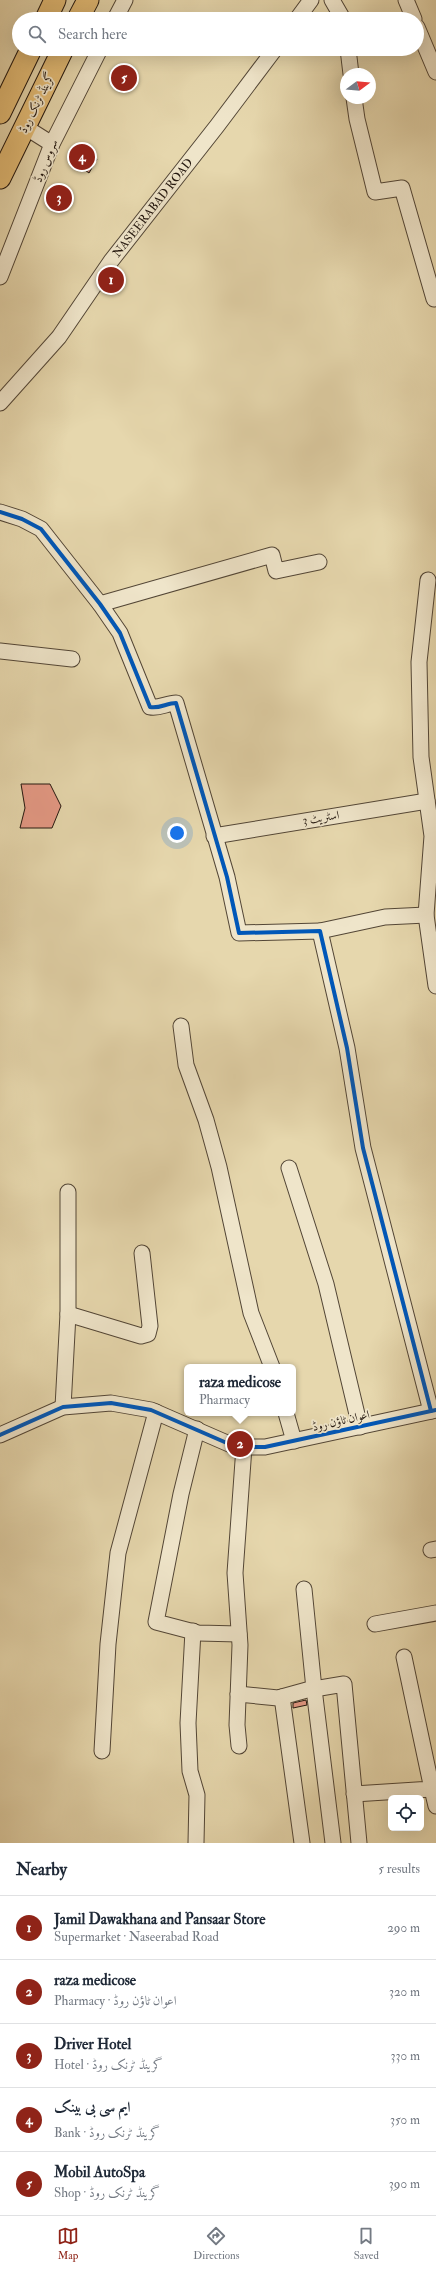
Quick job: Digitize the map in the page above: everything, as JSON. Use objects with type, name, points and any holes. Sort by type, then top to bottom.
[{"type":"highway","points":[[49,12],[55,0]]},
{"type":"highway","points":[[82,12],[88,0]]},
{"type":"highway","points":[[0,113],[28,56]]},
{"type":"highway","name":"گرینڈ ٹرنک روڈ","points":[[0,178],[60,56]]},
{"type":"street","points":[[119,12],[125,0]]},
{"type":"street","points":[[302,12],[311,0]]},
{"type":"street","points":[[332,0],[339,12]]},
{"type":"street","points":[[406,0],[411,12]]},
{"type":"street","points":[[424,44],[436,72]]},
{"type":"street","name":"سروس روڈ","points":[[0,277],[52,144],[96,56]]},
{"type":"street","name":"NASEERABAD ROAD","points":[[0,403],[60,337],[111,261],[217,126],[269,56]]},
{"type":"street","points":[[349,56],[350,68]]},
{"type":"street","points":[[355,104],[357,119],[375,192],[402,188],[434,298],[436,298]]},
{"type":"street","points":[[25,127],[52,144]]},
{"type":"street","points":[[0,512],[22,519],[41,529],[100,604],[120,633],[147,703],[150,707],[155,708],[170,703],[176,703],[227,877],[239,933],[320,931],[385,917],[430,923]]},
{"type":"street","points":[[100,604],[272,555],[276,571],[319,562]]},
{"type":"street","points":[[428,580],[419,662],[421,757],[432,836],[430,923],[436,986]]},
{"type":"street","points":[[0,652],[72,659]]},
{"type":"street","name":"اسٹریٹ 3","points":[[214,836],[427,801]]},
{"type":"street","points":[[320,931],[347,1048],[363,1148],[433,1410]]},
{"type":"street","points":[[181,1026],[186,1065],[206,1120],[219,1167],[251,1313],[271,1364]]},
{"type":"street","points":[[289,1168],[326,1284],[360,1427]]},
{"type":"street","points":[[64,1407],[68,1314],[68,1192]]},
{"type":"street","points":[[68,1314],[141,1336],[148,1334],[150,1326],[142,1253]]},
{"type":"street","name":"اعوان ٹاؤن روڈ","points":[[0,1435],[64,1407],[111,1402],[156,1412],[236,1447],[265,1447],[433,1410]]},
{"type":"street","points":[[102,1751],[108,1644],[118,1553],[156,1412]]},
{"type":"street","points":[[287,1416],[294,1441]]},
{"type":"street","points":[[197,1429],[181,1494],[156,1622],[193,1632],[239,1634]]},
{"type":"street","points":[[239,1746],[237,1725],[239,1634],[235,1574],[244,1447]]},
{"type":"street","points":[[304,1589],[314,1688],[333,1843]]},
{"type":"street","points":[[375,1624],[436,1613]]},
{"type":"street","points":[[193,1632],[188,1723],[190,1771],[197,1795],[196,1843]]},
{"type":"street","points":[[404,1657],[436,1806]]},
{"type":"street","points":[[238,1694],[282,1697],[314,1688],[344,1684],[359,1843]]},
{"type":"street","points":[[282,1697],[302,1843]]},
{"type":"street","points":[[354,1794],[432,1789]]},
{"type":"building","points":[[84,153],[97,159],[89,173],[78,165]]},
{"type":"building","points":[[21,784],[50,784],[61,806],[52,828],[20,828],[25,808]]},
{"type":"building","points":[[306,1700],[307,1705],[293,1708],[293,1703]]},
{"type":"cycle path","points":[[0,512],[22,519],[41,529],[100,604],[120,633],[150,707],[176,703],[227,877],[239,933],[320,931],[347,1048],[363,1148],[431,1411]]},
{"type":"cycle path","points":[[0,1435],[63,1407],[111,1403],[151,1410],[236,1447],[265,1447],[436,1410]]},
{"type":"place","name":"Mobil AutoSpa","points":[[124,78]]},
{"type":"place","name":"ایم سی بی بینک","points":[[82,157]]},
{"type":"place","name":"Driver Hotel","points":[[59,198]]},
{"type":"place","name":"Jamil Dawakhana and Pansaar Store","points":[[111,280]]},
{"type":"place","name":"raza medicose","points":[[240,1444]]}]
